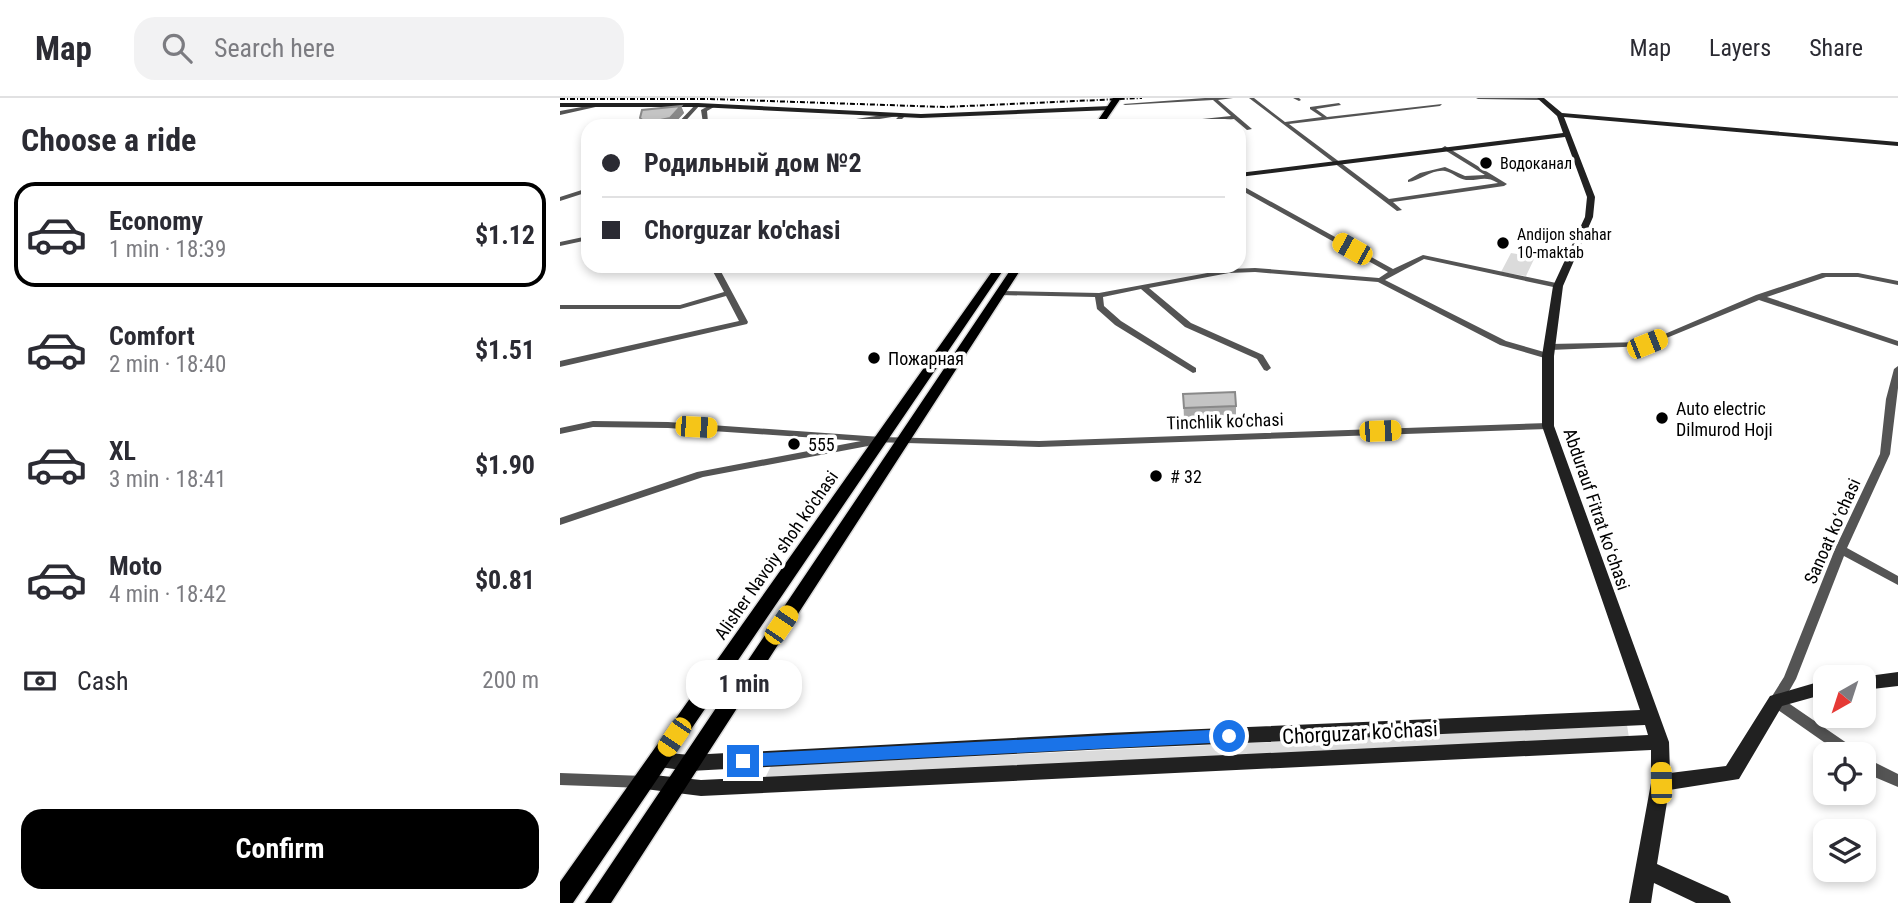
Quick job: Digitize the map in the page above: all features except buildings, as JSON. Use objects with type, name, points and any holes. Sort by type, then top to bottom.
[{"type":"main road","points":[[1103,119],[1117,98]]},
{"type":"main road","points":[[1540,98],[1560,115],[1898,144]]},
{"type":"main road","points":[[1118,115],[1127,101]]},
{"type":"main road","points":[[560,105],[687,105],[699,102],[712,106],[899,115],[1110,108]]},
{"type":"main road","name":"Abdurauf Fitrat koʻchasi","points":[[1560,115],[1590,190],[1591,204],[1589,217],[1558,286],[1549,351],[1548,426],[1660,743],[1661,783],[1640,903]]},
{"type":"main road","points":[[1246,173],[1567,135]]},
{"type":"main road","name":"Alisher Navoiy shoh ko'chasi","points":[[560,902],[996,273]]},
{"type":"main road","points":[[597,903],[1013,273]]},
{"type":"main road","points":[[938,355],[958,356]]},
{"type":"main road","points":[[927,371],[948,372]]},
{"type":"main road","points":[[1876,682],[1898,679]]},
{"type":"main road","points":[[1661,783],[1732,773],[1776,701],[1813,690]]},
{"type":"main road","name":"Chorguzar ko'chasi","points":[[659,760],[690,763],[1650,717]]},
{"type":"main road","name":"Chorguzar ko'chasi","points":[[643,782],[674,787],[1660,743]]},
{"type":"main road","points":[[1647,870],[1720,903]]},
{"type":"street","points":[[1127,101],[1231,98]]},
{"type":"street","points":[[1251,98],[1399,210]]},
{"type":"street","points":[[1330,98],[1358,116]]},
{"type":"street","points":[[1478,98],[1540,98]]},
{"type":"street","points":[[1215,100],[1234,117]]},
{"type":"street","points":[[684,119],[699,102]]},
{"type":"street","points":[[1326,118],[1312,108],[1339,104]]},
{"type":"street","points":[[1286,123],[1440,104]]},
{"type":"street","points":[[560,113],[598,105]]},
{"type":"street","points":[[705,119],[704,110],[712,106]]},
{"type":"street","points":[[869,119],[899,115]]},
{"type":"street","points":[[896,119],[899,115]]},
{"type":"street","points":[[1217,119],[1234,117]]},
{"type":"street","points":[[1389,201],[1503,185],[1445,148]]},
{"type":"street","points":[[1410,181],[1422,174],[1445,169],[1464,178],[1491,176]]},
{"type":"street","points":[[1246,190],[1393,272]]},
{"type":"street","points":[[560,199],[581,192]]},
{"type":"street","points":[[560,244],[581,240]]},
{"type":"street","points":[[1380,280],[1423,257],[1558,286]]},
{"type":"street","points":[[1246,270],[1380,280],[1503,342],[1549,351],[1647,344],[1759,297],[1825,275],[1858,275],[1898,283]]},
{"type":"street","points":[[560,364],[744,322],[718,273]]},
{"type":"street","points":[[1000,293],[1099,295],[1218,273]]},
{"type":"street","points":[[1143,287],[1188,324],[1260,357],[1267,368]]},
{"type":"street","points":[[560,307],[680,307],[728,293]]},
{"type":"street","points":[[1099,295],[1100,307],[1118,323],[1193,370]]},
{"type":"street","points":[[1759,297],[1898,344]]},
{"type":"street","name":"Sanoat koʻchasi","points":[[1776,701],[1790,679],[1841,549],[1885,454],[1898,369]]},
{"type":"street","points":[[560,431],[593,424],[668,425],[881,440]]},
{"type":"street","name":"Tinchlik kо‘chasi","points":[[881,440],[1039,444],[1548,426]]},
{"type":"street","points":[[802,456],[819,435]]},
{"type":"street","points":[[560,522],[701,474],[881,440]]},
{"type":"street","points":[[1885,454],[1898,458]]},
{"type":"street","points":[[1841,549],[1898,580]]},
{"type":"street","points":[[1776,701],[1835,742]]},
{"type":"street","points":[[1876,771],[1898,781]]},
{"type":"street","points":[[560,779],[643,782]]},
{"type":"shaded area","points":[[1511,253],[1535,257],[1526,276],[1501,272]]},
{"type":"shaded area","points":[[1627,725],[1629,738],[765,778],[771,766]]},
{"type":"railway","points":[[560,99],[710,99],[945,107],[1142,98]]},
{"type":"place","name":"Водоканал","points":[[1486,163]]},
{"type":"place","name":"Andijon shahar 10-maktab","points":[[1503,243]]},
{"type":"place","name":"Пожарная","points":[[874,358]]},
{"type":"place","name":"Auto electric Dilmurod Hoji","points":[[1662,418]]},
{"type":"place","name":"555","points":[[794,444]]},
{"type":"place","name":"# 32","points":[[1156,476]]},
{"type":"route","points":[[743,761],[1229,736]]}]
